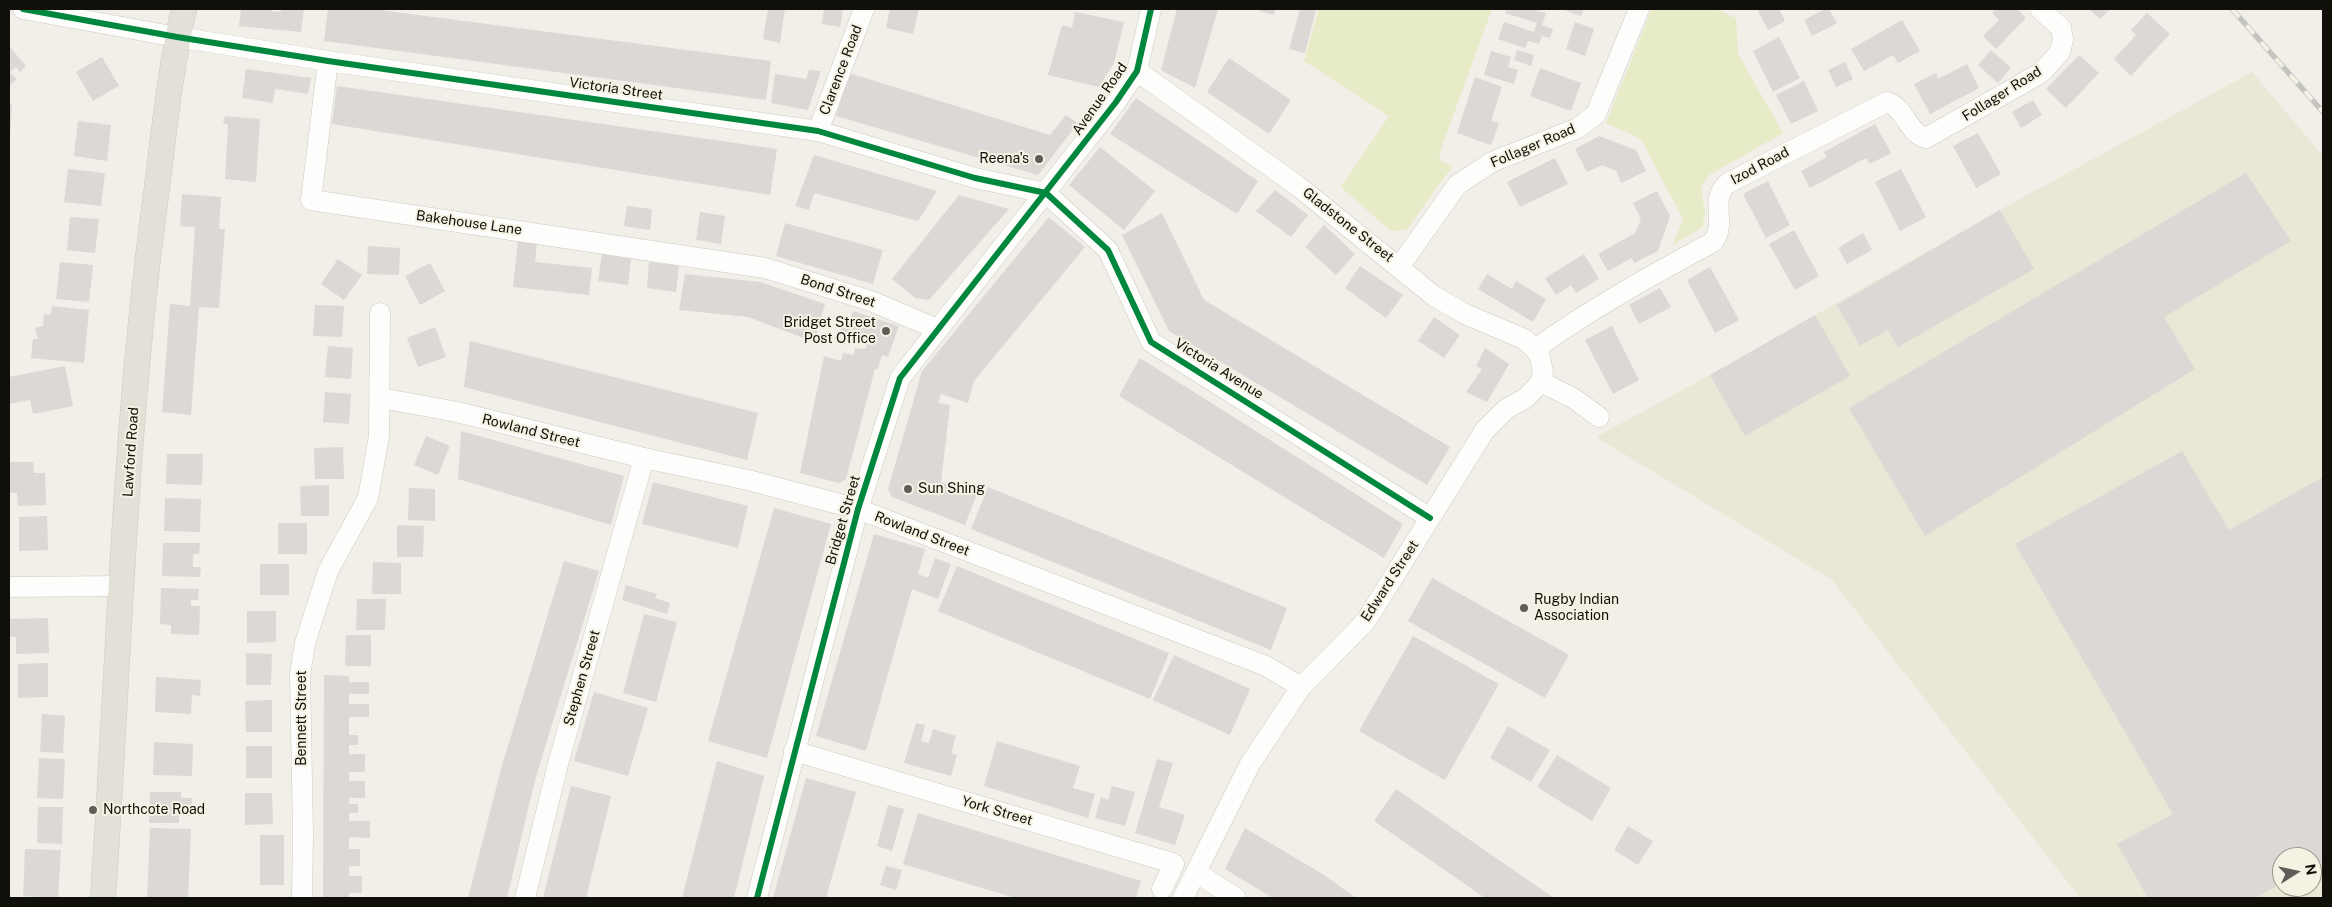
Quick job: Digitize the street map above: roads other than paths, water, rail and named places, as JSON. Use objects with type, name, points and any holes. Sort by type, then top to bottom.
[{"type":"main road","name":"Lawford Road","points":[[103,898],[121,586],[138,344],[177,37],[184,9]]},
{"type":"street","name":"Victoria Street","points":[[23,9],[177,37],[328,61],[818,131],[975,178],[1046,193]]},
{"type":"street","name":"Clarence Road","points":[[818,131],[864,9]]},
{"type":"street","name":"Avenue Road","points":[[1046,193],[1116,102],[1137,71],[1151,9]]},
{"type":"street","name":"Follager Road","points":[[1400,266],[1457,185],[1492,162],[1578,128],[1596,114],[1638,9]]},
{"type":"street","name":"Follager Road","points":[[1919,136],[1926,138],[1936,134],[2041,73],[2060,52],[2063,40],[2061,28],[2040,9]]},
{"type":"street","name":"Bakehouse Lane","points":[[328,61],[311,200],[765,268]]},
{"type":"street","name":"Gladstone Street","points":[[1137,71],[1300,187],[1442,300],[1464,314],[1524,339],[1535,349]]},
{"type":"street","name":"Izod Road","points":[[1535,349],[1569,324],[1633,285],[1713,242],[1719,235],[1718,196],[1720,189],[1728,183],[1887,102],[1895,105],[1900,110],[1919,136]]},
{"type":"street","name":"Bridget Street","points":[[757,898],[858,509],[900,378],[1046,193]]},
{"type":"street","name":"Victoria Avenue","points":[[1046,193],[1108,250],[1151,342],[1430,518]]},
{"type":"street","name":"Bond Street","points":[[765,268],[871,302],[938,328]]},
{"type":"street","name":"Bennett Street","points":[[302,898],[303,834],[300,675],[305,643],[328,571],[368,498],[379,436],[380,313]]},
{"type":"street","points":[[1535,349],[1543,365],[1540,382],[1574,398],[1600,417]]},
{"type":"street","name":"Edward Street","points":[[1183,898],[1250,764],[1302,687],[1366,621],[1485,430],[1506,409],[1526,398],[1540,382]]},
{"type":"street","name":"Rowland Street","points":[[380,398],[457,412],[644,458],[748,480],[858,509],[1266,666],[1302,687]]},
{"type":"street","name":"Stephen Street","points":[[525,898],[558,764],[644,458]]},
{"type":"street","points":[[9,587],[121,586]]},
{"type":"street","name":"York Street","points":[[794,751],[1169,862],[1174,864],[1162,889]]},
{"type":"street","points":[[1197,873],[1236,898]]},
{"type":"railway","points":[[2232,9],[2323,112]]},
{"type":"place","name":"Reena's","points":[[1039,159]]},
{"type":"place","name":"Bridget Street Post Office","points":[[886,331]]},
{"type":"place","name":"Sun Shing","points":[[908,489]]},
{"type":"place","name":"Rugby Indian Association","points":[[1524,608]]},
{"type":"place","name":"Northcote Road","points":[[93,810]]}]
